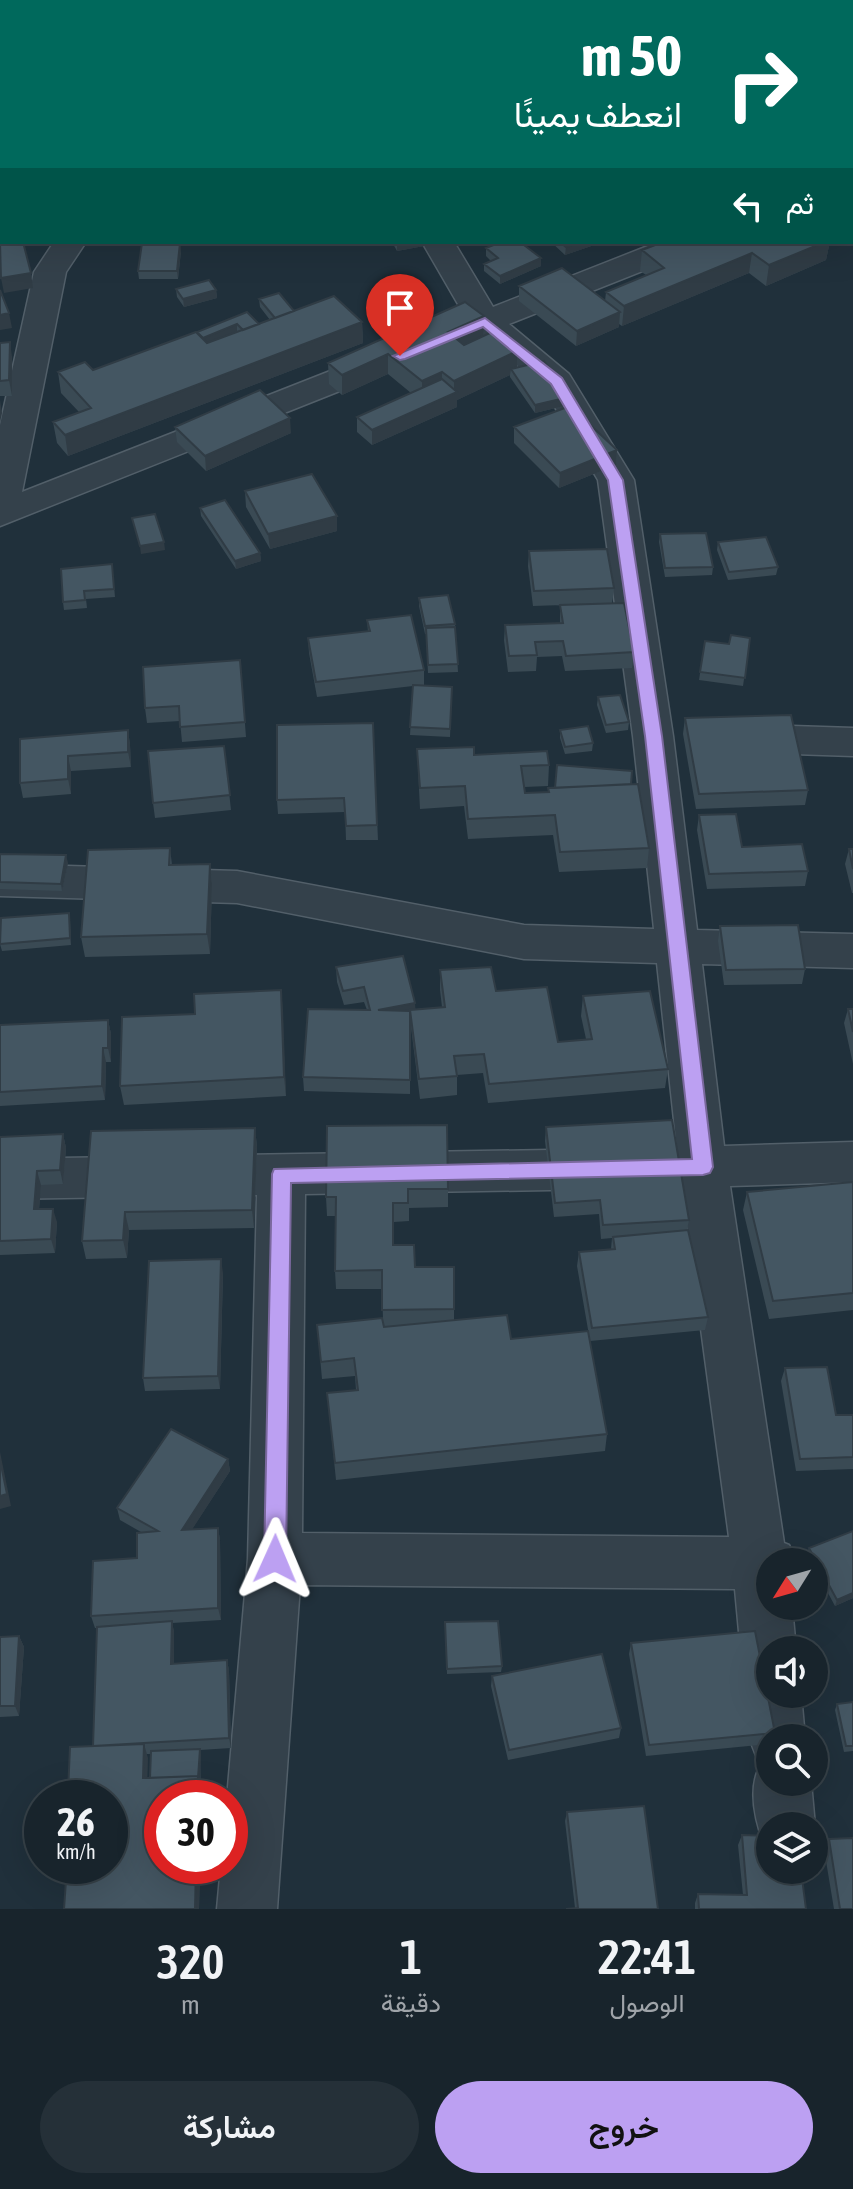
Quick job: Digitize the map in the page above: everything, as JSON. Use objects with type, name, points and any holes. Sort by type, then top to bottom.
[{"type":"street","points":[[0,512],[50,272],[69,244]]},
{"type":"street","points":[[439,244],[485,322],[557,381],[616,480],[679,736],[677,946],[703,1167],[763,1548]]},
{"type":"street","points":[[0,512],[682,244]]},
{"type":"street","points":[[679,736],[853,742]]},
{"type":"street","points":[[0,880],[237,887],[524,942],[853,951]]},
{"type":"street","points":[[0,1179],[853,1162]]},
{"type":"street","points":[[247,1909],[275,1559],[281,1174]]},
{"type":"street","points":[[275,1559],[756,1563]]},
{"type":"building","points":[[0,244],[24,244],[31,273],[1,278]]},
{"type":"building","points":[[142,244],[180,244],[177,271],[138,271]]},
{"type":"building","points":[[496,244],[523,244],[541,258],[500,276],[484,264],[498,258],[486,248]]},
{"type":"building","points":[[658,244],[820,244],[769,265],[752,253],[624,306],[606,292],[664,268],[642,250]]},
{"type":"building","points":[[562,268],[620,312],[577,331],[519,286]]},
{"type":"building","points":[[209,280],[216,290],[183,299],[176,289]]},
{"type":"building","points":[[0,290],[9,313],[0,315]]},
{"type":"building","points":[[279,293],[294,311],[275,318],[259,299]]},
{"type":"building","points":[[334,296],[362,322],[65,435],[53,422],[91,408],[58,372],[85,362],[93,370],[196,332],[207,343]]},
{"type":"building","points":[[465,302],[484,316],[448,332],[464,345],[492,332],[517,351],[454,381],[442,372],[422,381],[388,354],[342,375],[328,363]]},
{"type":"building","points":[[247,312],[259,324],[243,330],[237,324],[203,338],[197,332]]},
{"type":"building","points":[[10,342],[9,380],[0,381],[0,343]]},
{"type":"building","points":[[544,361],[569,397],[535,405],[511,369]]},
{"type":"building","points":[[442,379],[457,392],[372,430],[357,417]]},
{"type":"building","points":[[260,390],[290,418],[205,456],[175,427]]},
{"type":"building","points":[[570,406],[617,450],[560,473],[514,427]]},
{"type":"building","points":[[312,474],[337,516],[268,534],[245,491]]},
{"type":"building","points":[[225,500],[260,553],[235,561],[200,508]]},
{"type":"building","points":[[155,514],[164,542],[140,546],[132,518]]},
{"type":"building","points":[[706,533],[713,567],[665,568],[660,534]]},
{"type":"building","points":[[766,537],[778,567],[729,572],[718,542]]},
{"type":"building","points":[[607,549],[614,588],[534,591],[529,551]]},
{"type":"building","points":[[112,564],[114,589],[84,591],[85,600],[63,602],[61,569]]},
{"type":"building","points":[[448,595],[455,624],[425,626],[419,598]]},
{"type":"building","points":[[624,603],[634,652],[566,656],[563,641],[535,642],[537,655],[509,656],[505,625],[563,623],[560,605]]},
{"type":"building","points":[[411,615],[424,670],[316,682],[308,638],[370,631],[367,620]]},
{"type":"building","points":[[455,627],[458,664],[428,665],[426,628]]},
{"type":"building","points":[[731,635],[750,638],[745,678],[700,672],[705,641],[729,644]]},
{"type":"building","points":[[240,660],[245,722],[180,727],[179,706],[145,708],[143,667]]},
{"type":"building","points":[[413,685],[452,687],[450,729],[410,727]]},
{"type":"building","points":[[620,695],[629,722],[606,725],[598,697]]},
{"type":"building","points":[[791,715],[808,790],[699,794],[685,718]]},
{"type":"building","points":[[373,723],[377,825],[346,826],[344,798],[277,800],[277,725]]},
{"type":"building","points":[[588,726],[593,743],[565,747],[560,730]]},
{"type":"building","points":[[128,730],[128,752],[68,756],[68,779],[20,783],[20,739]]},
{"type":"building","points":[[224,746],[230,795],[153,803],[148,751]]},
{"type":"building","points":[[474,747],[474,755],[547,751],[549,765],[521,766],[525,793],[549,792],[548,788],[638,784],[649,848],[560,852],[555,815],[468,819],[465,786],[420,788],[417,749]]},
{"type":"building","points":[[557,765],[632,771],[631,784],[555,788]]},
{"type":"building","points":[[736,814],[742,847],[802,844],[808,871],[709,874],[699,815]]},
{"type":"building","points":[[170,848],[169,865],[210,864],[207,934],[81,937],[88,850]]},
{"type":"building","points":[[0,854],[66,855],[61,884],[0,882]]},
{"type":"building","points":[[69,913],[70,938],[0,944],[1,918]]},
{"type":"building","points":[[798,925],[805,969],[726,970],[720,926]]},
{"type":"building","points":[[403,956],[415,1003],[378,1010],[410,1011],[410,1080],[303,1077],[308,1009],[370,1010],[364,987],[343,991],[336,967]]},
{"type":"building","points":[[491,967],[496,991],[547,987],[558,1042],[592,1039],[583,996],[650,991],[668,1069],[489,1084],[484,1054],[454,1056],[457,1076],[419,1079],[410,1010],[445,1007],[440,970]]},
{"type":"building","points":[[281,990],[284,1077],[120,1086],[122,1017],[195,1014],[194,994]]},
{"type":"building","points":[[848,1009],[853,1009],[853,1032]]},
{"type":"building","points":[[108,1020],[108,1048],[103,1048],[102,1086],[0,1092],[0,1025]]},
{"type":"building","points":[[672,1120],[689,1220],[603,1225],[600,1200],[555,1203],[546,1127]]},
{"type":"building","points":[[447,1125],[448,1189],[408,1189],[408,1203],[393,1203],[393,1245],[414,1245],[415,1267],[454,1267],[454,1309],[382,1310],[382,1270],[335,1271],[336,1197],[326,1197],[327,1126]]},
{"type":"building","points":[[255,1128],[252,1210],[125,1212],[123,1240],[82,1241],[91,1131]]},
{"type":"building","points":[[63,1134],[60,1170],[37,1171],[34,1209],[53,1209],[51,1239],[0,1241],[0,1137]]},
{"type":"building","points":[[853,1182],[853,1293],[773,1301],[747,1192]]},
{"type":"building","points":[[688,1230],[708,1317],[592,1328],[579,1252],[615,1249],[613,1237]]},
{"type":"building","points":[[221,1259],[218,1376],[143,1378],[149,1261]]},
{"type":"building","points":[[507,1315],[511,1339],[588,1331],[607,1434],[335,1463],[327,1393],[358,1390],[354,1358],[321,1362],[317,1325],[382,1318],[384,1327]]},
{"type":"building","points":[[827,1367],[836,1415],[853,1415],[853,1457],[800,1459],[785,1368]]},
{"type":"building","points":[[171,1429],[228,1459],[182,1530],[218,1528],[218,1608],[91,1616],[93,1561],[137,1558],[137,1533],[158,1531],[117,1508]]},
{"type":"building","points":[[0,1460],[7,1494],[0,1496]]},
{"type":"building","points":[[853,1531],[853,1593],[837,1600],[828,1583],[828,1548],[809,1548]]},
{"type":"building","points":[[172,1621],[171,1664],[227,1660],[229,1738],[93,1746],[97,1627]]},
{"type":"building","points":[[498,1621],[502,1666],[447,1669],[445,1622]]},
{"type":"building","points":[[755,1631],[756,1708],[770,1708],[773,1724],[756,1724],[756,1735],[649,1745],[631,1643]]},
{"type":"building","points":[[19,1636],[15,1706],[0,1706],[0,1637]]},
{"type":"building","points":[[602,1654],[621,1728],[509,1750],[492,1676]]},
{"type":"building","points":[[853,1702],[853,1746],[846,1746],[837,1704]]},
{"type":"building","points":[[144,1744],[143,1778],[198,1776],[198,1780],[144,1780],[144,1884],[196,1884],[195,1909],[64,1909],[66,1884],[128,1884],[128,1780],[69,1780],[70,1747]]},
{"type":"building","points":[[200,1749],[198,1778],[150,1778],[151,1751]]},
{"type":"building","points":[[644,1806],[658,1909],[566,1909],[578,1908],[567,1812]]},
{"type":"building","points":[[742,1835],[756,1836],[756,1884],[803,1884],[806,1909],[699,1909],[698,1894],[747,1895]]},
{"type":"building","points":[[853,1838],[853,1909],[840,1909],[829,1839]]},
{"type":"route","points":[[275,1559],[281,1174],[703,1167],[653,736],[616,480],[557,381],[485,322],[400,356]]}]
